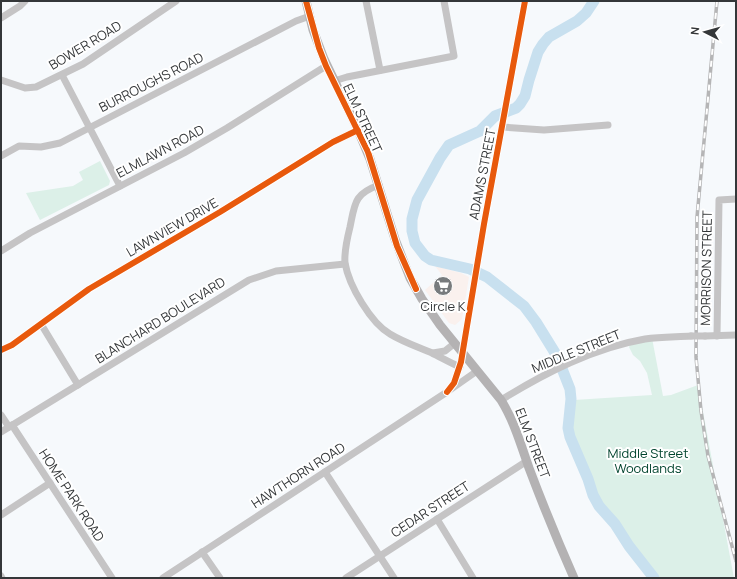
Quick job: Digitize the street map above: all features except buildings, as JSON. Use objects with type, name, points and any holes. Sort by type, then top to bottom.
[{"type":"main road","name":"ELM STREET","points":[[306,1],[317,42],[326,66],[358,130],[370,158],[394,239],[410,278],[429,309],[501,400],[516,429],[555,535],[574,578]]},
{"type":"street","points":[[1,18],[25,1]]},
{"type":"street","name":"BOWER ROAD","points":[[1,80],[22,88],[31,88],[62,75],[83,64],[176,1]]},
{"type":"street","points":[[366,1],[380,70]]},
{"type":"street","points":[[334,81],[346,76],[454,56],[444,1]]},
{"type":"street","name":"ADAMS STREET","points":[[462,352],[525,1]]},
{"type":"street","name":"BURROUGHS ROAD","points":[[1,156],[19,146],[41,147],[56,145],[296,21],[310,16]]},
{"type":"street","name":"ELMLAWN ROAD","points":[[1,251],[30,233],[184,153],[326,66]]},
{"type":"street","points":[[62,75],[120,186]]},
{"type":"street","points":[[502,127],[554,130],[608,125]]},
{"type":"street","name":"LAWNVIEW DRIVE","points":[[1,350],[12,345],[89,289],[220,212],[333,142],[358,130]]},
{"type":"street","points":[[379,185],[364,191],[356,201],[346,245],[346,264],[349,277],[372,317],[380,327],[398,338],[433,353],[460,367]]},
{"type":"street","name":"MORRISON STREET","points":[[717,336],[719,200],[736,199]]},
{"type":"street","name":"BLANCHARD BOULEVARD","points":[[1,432],[249,280],[276,271],[346,264]]},
{"type":"street","points":[[41,324],[78,384]]},
{"type":"street","name":"MIDDLE STREET","points":[[501,400],[540,377],[568,364],[631,342],[653,338],[736,335]]},
{"type":"street","points":[[433,353],[445,351],[455,343]]},
{"type":"street","name":"HAWTHORN ROAD","points":[[447,392],[454,383],[460,367],[462,352]]},
{"type":"street","name":"HAWTHORN ROAD","points":[[163,578],[477,371]]},
{"type":"street","name":"HOME PARK ROAD","points":[[1,415],[50,483],[112,578]]},
{"type":"street","name":"CEDAR STREET","points":[[346,578],[527,461]]},
{"type":"street","points":[[325,472],[394,578]]},
{"type":"street","points":[[1,515],[50,483]]},
{"type":"street","points":[[437,519],[473,578]]},
{"type":"street","points":[[202,552],[220,578]]},
{"type":"shaded area","points":[[435,266],[461,273],[469,277],[462,319],[455,325],[449,323],[425,290],[442,275]]},
{"type":"green space","points":[[100,161],[110,181],[109,185],[40,220],[26,193],[73,186],[83,180],[79,172]]},
{"type":"green space","name":"Middle Street Woodlands","points":[[652,338],[663,396],[671,395],[698,385],[734,578],[655,578],[629,546],[593,495],[568,428],[574,400],[652,395],[647,373],[640,361],[633,355],[629,347],[631,342]]},
{"type":"waterway","points":[[594,1],[586,13],[577,21],[549,37],[543,44],[538,52],[525,96],[516,108],[495,116],[480,131],[449,145],[440,158],[417,200],[412,219],[412,231],[415,243],[425,256],[431,260],[470,269],[487,277],[524,306],[536,322],[557,356],[570,389],[571,399],[568,428],[570,437],[588,479],[593,495],[599,506],[615,524],[629,546],[654,578]]},
{"type":"railway","points":[[717,1],[697,217],[696,357],[701,411],[708,456],[736,561]]},
{"type":"cycle path","points":[[306,1],[319,48],[326,66],[368,152],[397,246],[416,289]]},
{"type":"cycle path","points":[[447,392],[454,383],[461,362],[484,224],[525,1]]},
{"type":"cycle path","points":[[1,350],[12,345],[89,289],[220,212],[333,142],[358,130]]},
{"type":"place","name":"Circle K","points":[[443,286]]}]
